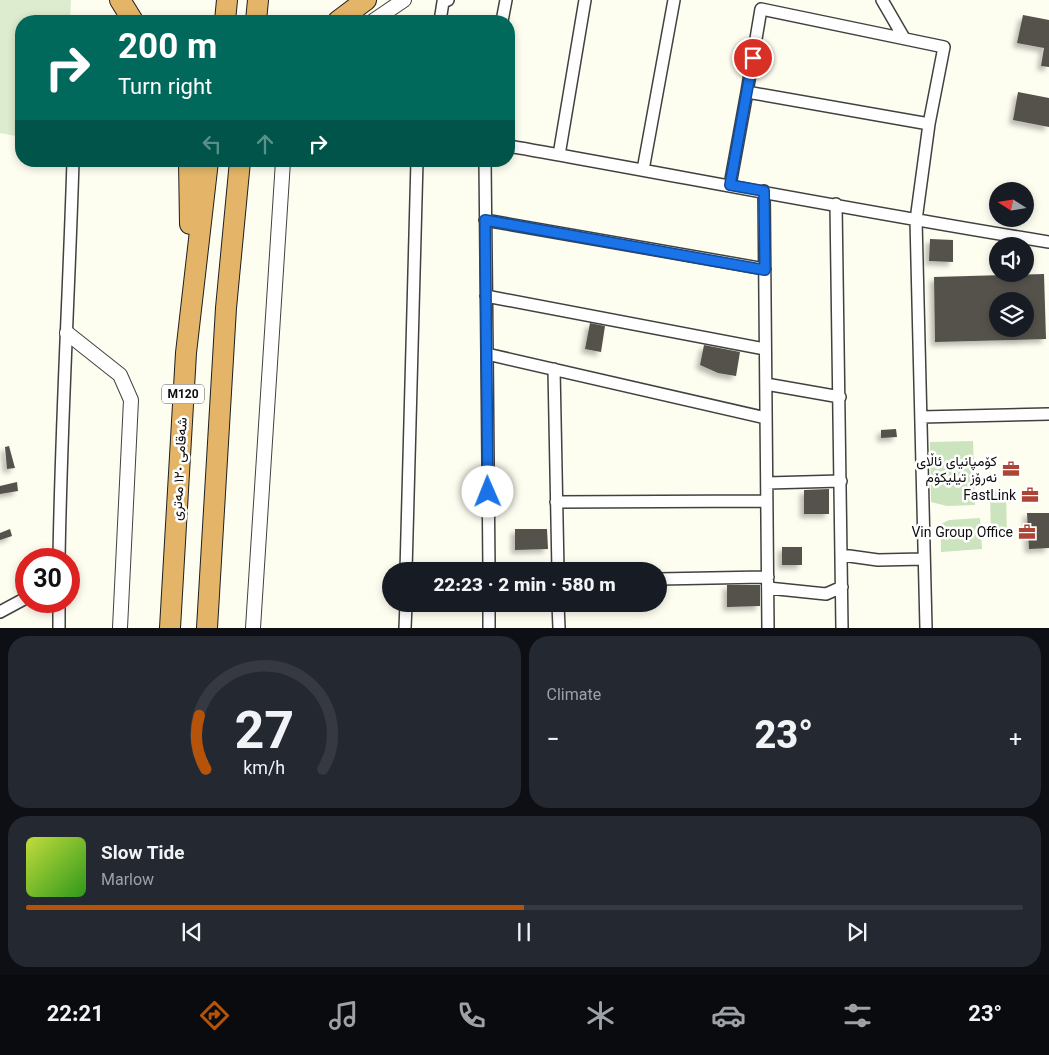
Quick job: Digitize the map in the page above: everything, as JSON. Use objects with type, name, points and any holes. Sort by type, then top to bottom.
[{"type":"highway","points":[[120,0],[129,15]]},
{"type":"highway","points":[[226,15],[227,0]]},
{"type":"highway","points":[[257,15],[258,0]]},
{"type":"highway","points":[[346,15],[366,0]]},
{"type":"highway","points":[[186,353],[190,213],[189,167]]},
{"type":"highway","name":"شەقامی ١٢٠ مەتری","points":[[170,628],[186,353],[207,167]]},
{"type":"highway","name":"M120","points":[[207,628],[226,308],[239,167]]},
{"type":"highway","points":[[226,308],[253,167]]},
{"type":"street","points":[[382,15],[404,0]]},
{"type":"street","points":[[441,15],[443,2],[448,0]]},
{"type":"street","points":[[503,15],[506,0]]},
{"type":"street","points":[[559,155],[585,0]]},
{"type":"street","points":[[643,170],[674,0]]},
{"type":"street","points":[[882,0],[904,38]]},
{"type":"street","points":[[730,185],[762,4],[944,47],[929,124],[916,220],[926,628]]},
{"type":"street","points":[[747,92],[929,124]]},
{"type":"street","points":[[515,147],[916,220],[1049,242]]},
{"type":"street","points":[[59,548],[61,424],[67,333],[73,167]]},
{"type":"street","points":[[253,628],[283,167]]},
{"type":"street","points":[[406,562],[417,167]]},
{"type":"street","points":[[485,167],[488,562]]},
{"type":"street","points":[[764,191],[768,628]]},
{"type":"street","points":[[836,204],[842,628]]},
{"type":"street","points":[[485,220],[765,270]]},
{"type":"street","points":[[486,296],[765,348]]},
{"type":"street","points":[[67,333],[120,375],[131,400],[120,628]]},
{"type":"street","points":[[487,354],[766,418]]},
{"type":"street","points":[[554,369],[558,562]]},
{"type":"street","points":[[766,384],[840,397]]},
{"type":"street","points":[[921,417],[1049,414]]},
{"type":"street","points":[[767,483],[841,481]]},
{"type":"street","points":[[556,502],[767,501]]},
{"type":"street","points":[[842,555],[878,560],[924,559]]},
{"type":"street","points":[[667,579],[768,576]]},
{"type":"street","points":[[768,588],[826,594],[842,587]]},
{"type":"street","points":[[0,612],[15,604]]},
{"type":"street","points":[[405,628],[406,612]]},
{"type":"street","points":[[489,612],[489,628]]},
{"type":"street","points":[[558,612],[559,628]]},
{"type":"street","points":[[58,628],[59,613]]},
{"type":"green space","points":[[0,0],[71,0],[70,15],[15,15],[15,136],[0,133]]},
{"type":"green space","points":[[973,441],[975,505],[947,506],[931,502],[930,442]]},
{"type":"green space","points":[[1006,491],[1007,537],[991,537],[990,492]]},
{"type":"green space","points":[[980,518],[982,549],[941,552],[941,524],[949,520]]},
{"type":"building","points":[[1023,15],[1049,20],[1049,67],[1041,66],[1044,48],[1017,43]]},
{"type":"building","points":[[1018,92],[1049,98],[1049,127],[1013,120]]},
{"type":"building","points":[[930,239],[953,240],[953,262],[929,261]]},
{"type":"building","points":[[1034,274],[1044,274],[1046,339],[935,342],[934,277],[989,276],[989,282],[1034,282]]},
{"type":"building","points":[[590,323],[605,326],[601,352],[585,349]]},
{"type":"building","points":[[704,345],[740,352],[736,376],[718,373],[700,365]]},
{"type":"building","points":[[896,429],[897,437],[881,438],[881,430]]},
{"type":"building","points":[[9,446],[15,468],[7,469],[5,447]]},
{"type":"building","points":[[17,482],[18,491],[0,494],[0,486]]},
{"type":"building","points":[[829,489],[829,514],[804,514],[804,490]]},
{"type":"building","points":[[1027,513],[1049,513],[1049,548],[1029,549]]},
{"type":"building","points":[[10,529],[12,536],[0,540],[0,533]]},
{"type":"building","points":[[515,529],[547,529],[548,549],[515,550]]},
{"type":"building","points":[[782,547],[802,547],[802,565],[782,565]]},
{"type":"building","points":[[727,585],[760,585],[760,606],[727,607]]},
{"type":"place","name":"كۆمپانیای ئاڵای نه‌رۆز تیلیكۆم","points":[[1011,469]]},
{"type":"place","name":"FastLink","points":[[1030,495]]},
{"type":"place","name":"Vin Group Office","points":[[1027,532]]},
{"type":"route","points":[[488,492],[485,220],[765,270],[764,191],[730,185],[753,58]]}]
